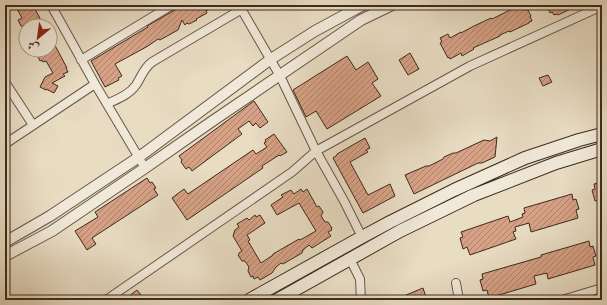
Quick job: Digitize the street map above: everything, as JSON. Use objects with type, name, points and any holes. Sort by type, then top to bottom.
[{"type":"main road","points":[[249,300],[362,237],[454,190],[525,158],[602,134]]},
{"type":"main road","points":[[277,300],[400,231],[474,195],[556,163],[602,148]]},
{"type":"main road","points":[[454,190],[460,202]]},
{"type":"street","points":[[51,5],[81,60],[145,168]]},
{"type":"street","points":[[81,60],[172,5]]},
{"type":"street","points":[[5,242],[50,216],[139,157],[271,59],[315,31],[363,5]]},
{"type":"street","points":[[5,256],[52,231],[361,20],[392,5]]},
{"type":"street","points":[[106,300],[292,172],[316,151],[470,66],[602,6]]},
{"type":"street","points":[[107,104],[129,92],[135,86],[146,67],[152,62],[241,7],[280,76],[316,151],[362,237]]},
{"type":"street","points":[[5,82],[33,125]]},
{"type":"street","points":[[5,144],[95,84]]},
{"type":"street","points":[[350,259],[360,279],[361,300]]},
{"type":"street","points":[[456,283],[459,300]]},
{"type":"street","points":[[562,300],[602,288]]},
{"type":"building","points":[[15,5],[29,5],[32,10],[35,9],[40,18],[22,18]]},
{"type":"building","points":[[180,5],[218,5],[206,11],[207,13],[189,24],[187,23],[185,25],[182,20],[178,30],[160,40],[158,39],[115,64],[122,76],[118,78],[119,80],[105,87],[91,61],[148,27],[147,26],[175,10]]},
{"type":"building","points":[[520,5],[524,5],[526,10],[528,10],[532,21],[473,48],[474,49],[462,56],[461,53],[450,59],[449,57],[448,58],[440,43],[442,42],[440,38],[448,34],[450,38]]},
{"type":"building","points":[[546,5],[579,5],[558,15],[554,15],[552,12],[550,13]]},
{"type":"building","points":[[58,51],[67,68],[68,72],[63,74],[65,76],[52,83],[58,86],[54,93],[40,87],[45,77],[53,73],[46,61],[40,61],[39,58],[58,58]]},
{"type":"building","points":[[410,53],[419,69],[408,75],[399,60]]},
{"type":"building","points":[[347,56],[356,70],[368,62],[378,79],[372,83],[381,96],[327,129],[316,111],[306,117],[293,90]]},
{"type":"building","points":[[548,75],[552,82],[543,86],[539,78]]},
{"type":"building","points":[[254,101],[268,122],[260,128],[256,123],[253,126],[249,121],[238,129],[242,134],[192,171],[189,167],[186,169],[179,156]]},
{"type":"building","points":[[274,134],[287,152],[280,156],[279,155],[262,166],[263,168],[187,220],[172,198],[184,189],[188,194],[253,150],[256,154],[267,147],[264,143],[266,142],[265,140]]},
{"type":"building","points":[[497,137],[495,157],[482,163],[478,163],[414,194],[405,175],[429,166],[443,159],[444,157],[484,140],[490,141]]},
{"type":"building","points":[[365,138],[370,148],[366,150],[368,152],[350,162],[368,195],[390,184],[395,196],[363,213],[333,158],[337,154]]},
{"type":"building","points":[[147,178],[156,188],[154,189],[158,195],[92,238],[96,244],[87,250],[75,231],[98,217],[95,212]]},
{"type":"building","points":[[602,182],[602,205],[600,205],[599,200],[595,201],[592,190],[595,189],[594,184]]},
{"type":"building","points":[[301,189],[303,192],[307,189],[317,207],[319,206],[323,212],[321,216],[332,228],[332,230],[328,232],[331,236],[312,248],[309,245],[303,250],[302,253],[283,264],[281,263],[272,273],[260,280],[258,277],[254,279],[248,271],[249,267],[245,261],[242,261],[238,255],[242,251],[233,236],[235,230],[239,227],[237,224],[247,218],[249,220],[255,215],[256,217],[260,215],[265,223],[247,235],[250,240],[248,241],[261,263],[273,254],[316,231],[299,203],[277,215],[271,205],[283,197],[281,195],[291,190],[294,194]]},
{"type":"building","points":[[572,194],[573,200],[576,199],[579,209],[576,210],[578,218],[531,232],[529,223],[515,227],[516,231],[513,232],[516,239],[470,255],[467,247],[463,249],[460,238],[463,237],[461,232],[508,216],[510,222],[523,217],[522,214],[525,213],[524,208]]},
{"type":"building","points":[[589,241],[590,247],[593,246],[596,256],[593,257],[595,265],[548,279],[547,273],[534,276],[536,284],[489,298],[487,290],[483,291],[480,280],[483,279],[482,274]]},
{"type":"building","points":[[423,288],[427,300],[394,300]]},
{"type":"building","points":[[137,290],[142,296],[136,300],[124,300]]}]
